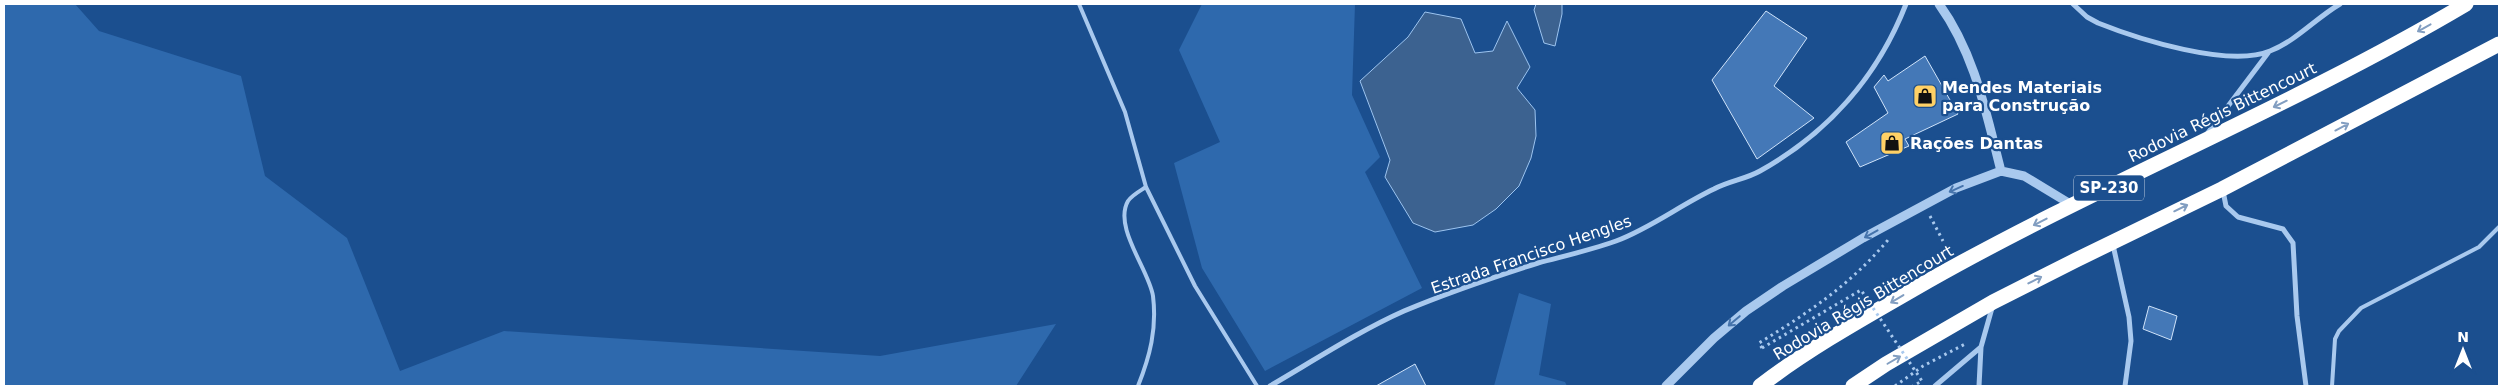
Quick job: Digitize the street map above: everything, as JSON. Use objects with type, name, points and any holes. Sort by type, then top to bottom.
[{"type":"highway","name":"Rodovia Régis Bittencourt","points":[[1760,386],[1815,347],[1970,257],[2352,68],[2466,4]]},
{"type":"highway","name":"SP-230","points":[[1853,386],[1886,364],[1993,302],[2222,189],[2499,44]]},
{"type":"street","name":"Estrada Francisco Hengles","points":[[1270,386],[1404,312],[1536,264],[1616,241],[1655,224],[1687,202],[1766,168],[1795,149],[1839,112],[1870,75],[1883,54],[1906,4]]},
{"type":"street","points":[[1939,4],[1956,32],[1975,73],[2001,171]]},
{"type":"street","points":[[2074,4],[2087,17],[2098,23],[2178,50],[2242,56],[2268,52],[2280,46],[2339,4]]},
{"type":"street","points":[[2201,142],[2268,52]]},
{"type":"street","points":[[1666,386],[1714,338],[1746,311],[1783,286],[1956,188],[2001,171],[2024,176],[2072,205]]},
{"type":"street","points":[[2222,189],[2226,206],[2238,217],[2283,229],[2293,243],[2297,316],[2306,386]]},
{"type":"street","points":[[2112,242],[2129,317],[2132,341],[2125,386]]},
{"type":"street","points":[[1979,386],[1981,347],[1993,302]]},
{"type":"street","points":[[1935,386],[1981,347]]},
{"type":"lane","points":[[1079,4],[1125,112],[1146,187],[1196,286],[1257,386]]},
{"type":"lane","points":[[1138,386],[1150,356],[1155,316],[1152,293],[1135,253],[1126,224],[1125,209],[1130,198],[1146,187]]},
{"type":"lane","points":[[2332,386],[2335,339],[2339,331],[2360,308],[2479,247],[2499,227]]},
{"type":"path","points":[[1924,205],[1943,241]]},
{"type":"path","points":[[1889,240],[1870,262],[1819,306],[1759,342],[1762,348],[1861,290],[1922,381],[1913,386]]},
{"type":"path","points":[[1895,386],[1924,366],[1985,333]]},
{"type":"shaded area","points":[[4,4],[75,4],[99,31],[241,76],[265,176],[347,238],[400,371],[504,331],[880,356],[1056,324],[1016,386],[4,386]]},
{"type":"shaded area","points":[[1202,4],[1355,4],[1352,95],[1380,157],[1365,172],[1422,288],[1265,371],[1202,268],[1174,163],[1220,142],[1179,50]]},
{"type":"shaded area","points":[[1536,4],[1562,4],[1562,14],[1555,46],[1544,43],[1534,10]]},
{"type":"shaded area","points":[[1425,12],[1461,19],[1475,53],[1493,51],[1507,21],[1530,67],[1517,88],[1535,110],[1536,136],[1531,158],[1519,186],[1496,209],[1473,225],[1435,232],[1413,223],[1385,177],[1390,160],[1360,81],[1408,37]]},
{"type":"shaded area","points":[[1519,293],[1551,304],[1539,375],[1565,382],[1567,386],[1494,386]]},
{"type":"building","points":[[1766,11],[1807,38],[1774,86],[1814,118],[1757,159],[1712,80]]},
{"type":"building","points":[[1925,56],[1958,114],[1905,139],[1909,146],[1860,167],[1846,142],[1888,113],[1874,87],[1884,75],[1888,81]]},
{"type":"building","points":[[2149,306],[2177,316],[2171,340],[2143,329]]},
{"type":"building","points":[[1415,364],[1426,386],[1376,386]]},
{"type":"place","name":"Mendes Materiais para Construção","points":[[1925,96]]},
{"type":"place","name":"Rações Dantas","points":[[1892,143]]}]
